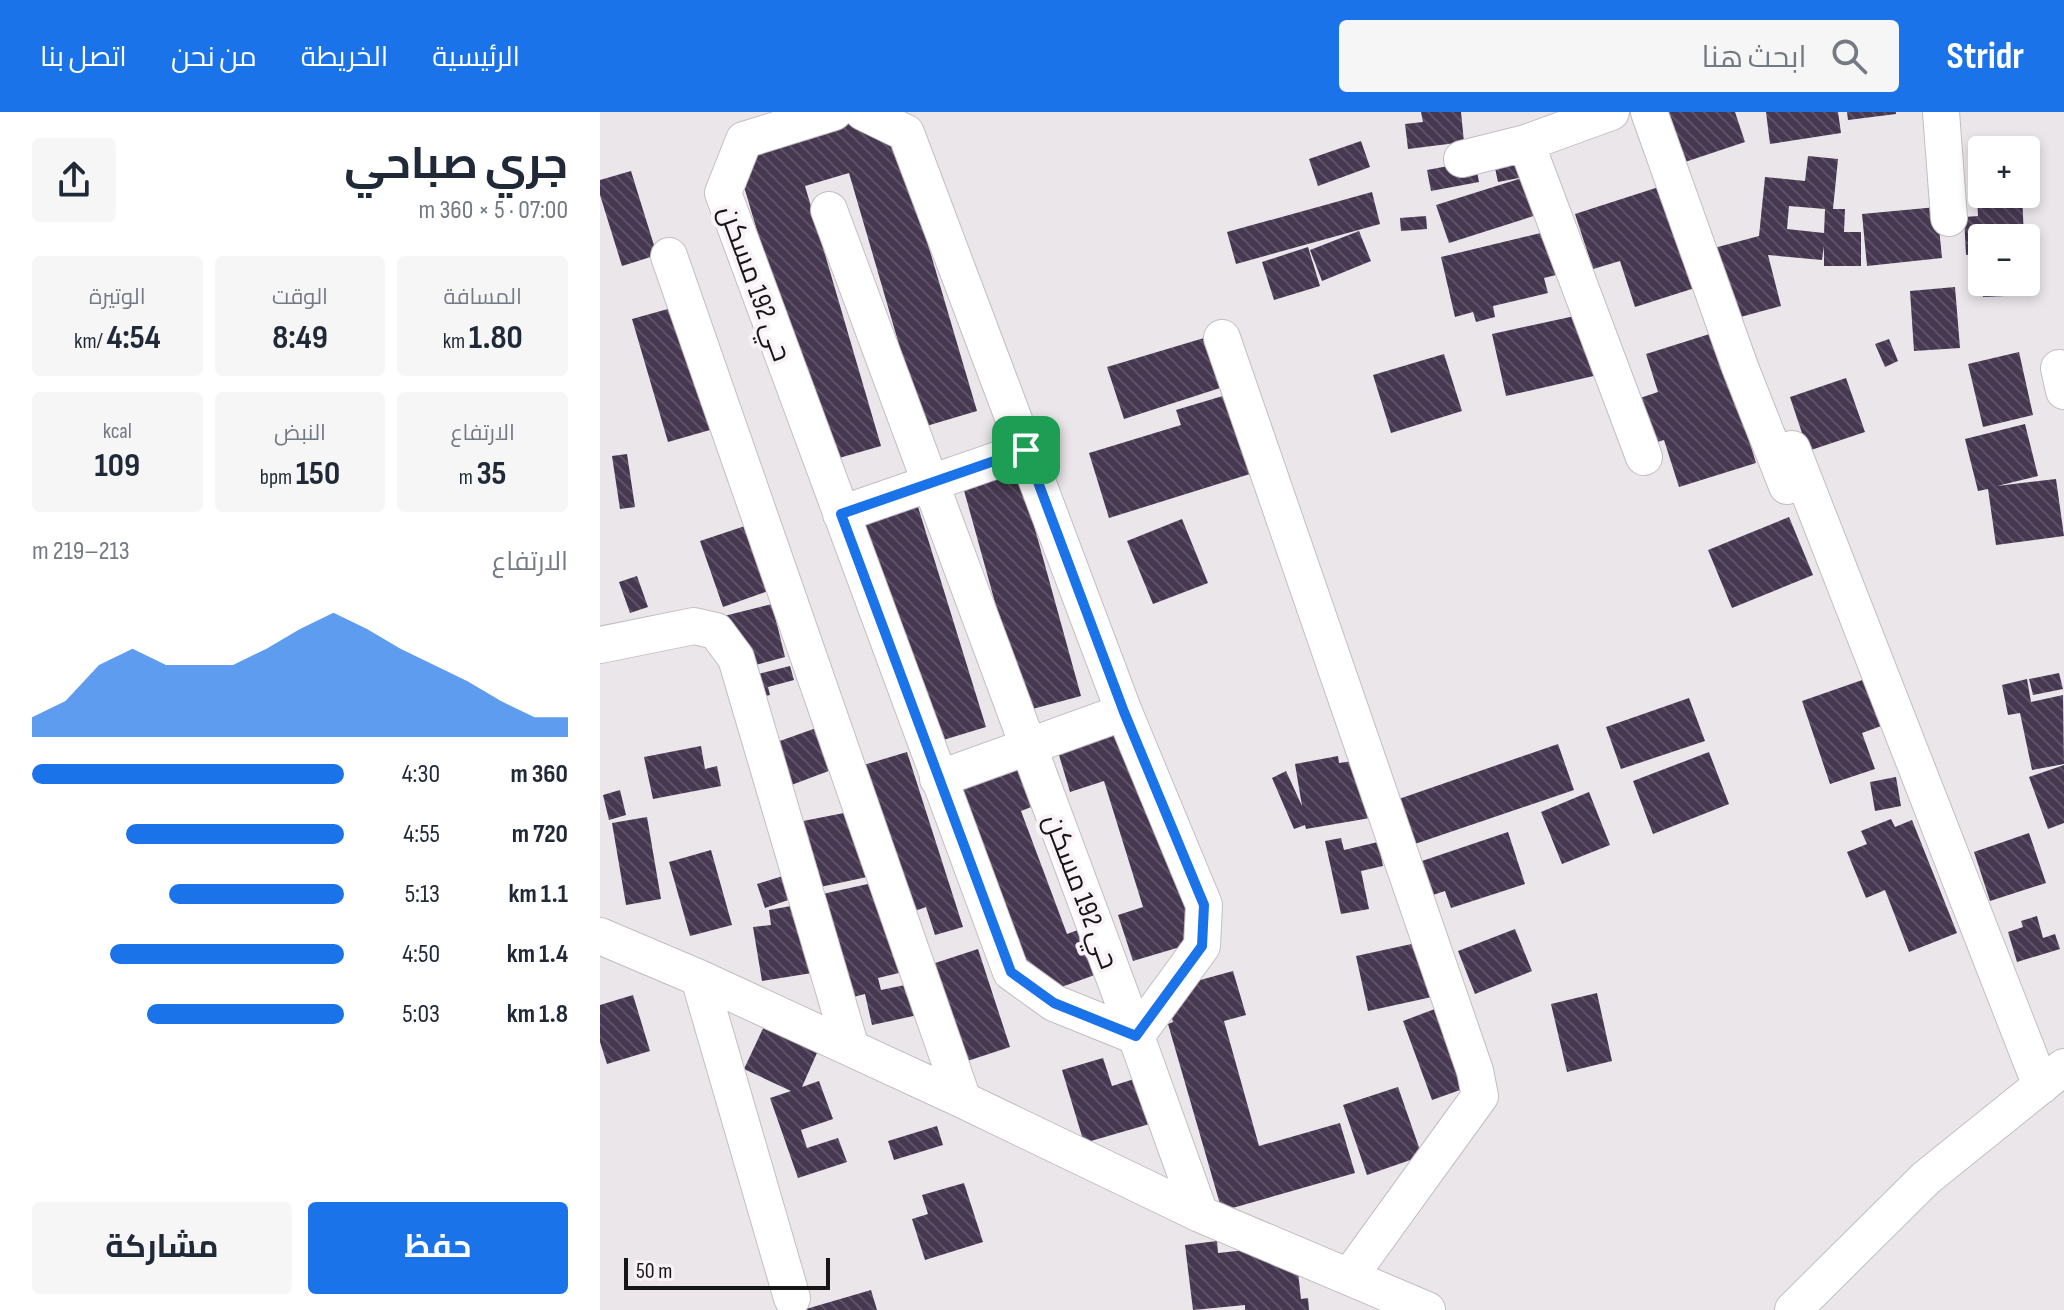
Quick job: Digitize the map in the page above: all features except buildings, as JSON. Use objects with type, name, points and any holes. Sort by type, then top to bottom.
[{"type":"street","name":"حي 192 مسكن","points":[[834,112],[744,140],[723,193],[1011,972],[1054,1003],[1136,1036]]},
{"type":"street","points":[[863,112],[906,133],[1124,712],[1204,905],[1202,946],[1136,1036]]},
{"type":"street","points":[[1462,159],[1526,143],[1611,112]]},
{"type":"street","points":[[1649,112],[1740,367],[1845,634]]},
{"type":"street","points":[[1941,112],[1949,218]]},
{"type":"street","points":[[1526,143],[1644,457]]},
{"type":"street","name":"حي 192 مسكن","points":[[829,210],[1200,1214]]},
{"type":"street","points":[[669,256],[963,1100]]},
{"type":"street","points":[[1222,338],[1475,1071],[1480,1096],[1349,1277]]},
{"type":"street","points":[[1792,449],[2052,1077],[1926,1178],[1793,1310]]},
{"type":"street","points":[[841,514],[1026,450]]},
{"type":"street","points":[[600,645],[694,626],[716,631],[736,658],[851,1048]]},
{"type":"street","points":[[938,779],[1124,712]]},
{"type":"street","points":[[600,936],[851,1048],[1200,1214],[1427,1310]]},
{"type":"street","points":[[699,978],[792,1298]]},
{"type":"route","points":[[1026,450],[1124,712],[1204,905],[1202,946],[1136,1036],[1054,1003],[1011,972],[841,514],[1026,450]]}]
